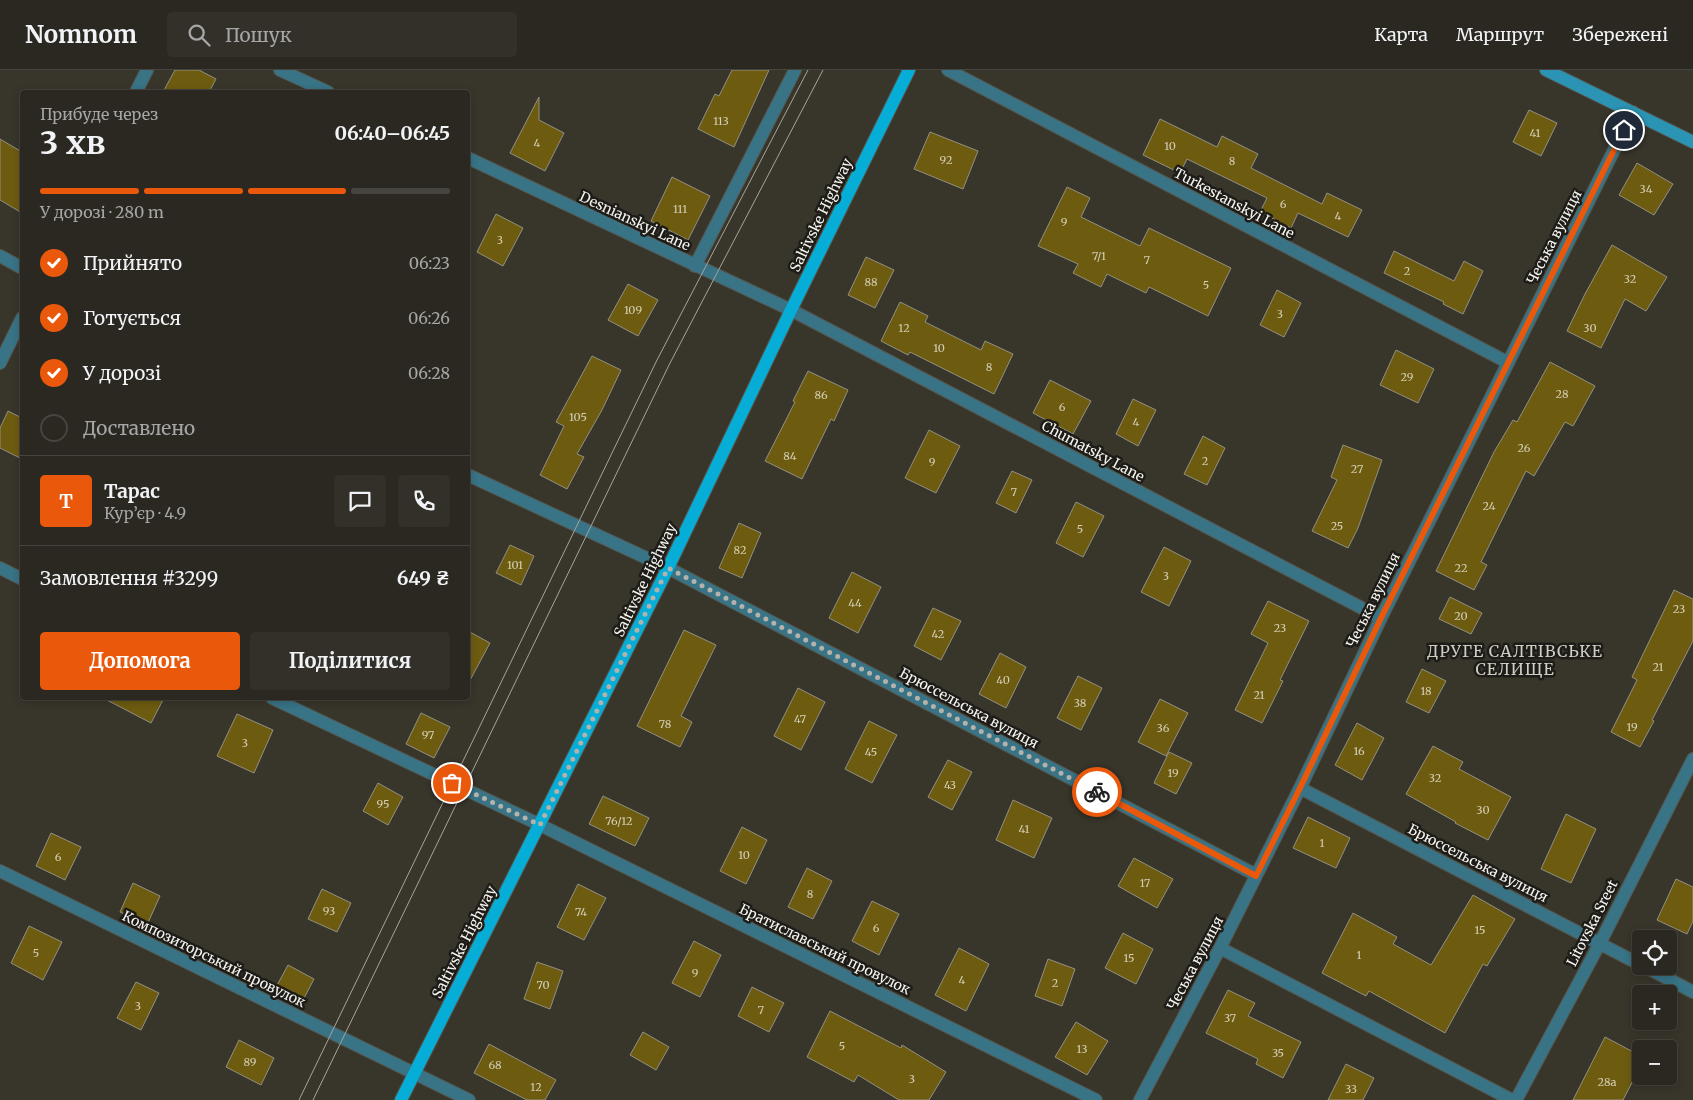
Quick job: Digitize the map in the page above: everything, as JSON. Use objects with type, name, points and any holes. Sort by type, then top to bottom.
[{"type":"main road","name":"Saltivske Highway","points":[[401,1100],[668,568],[791,310],[909,70]]},
{"type":"street","points":[[137,90],[147,70]]},
{"type":"street","points":[[280,70],[324,90]]},
{"type":"street","points":[[696,266],[795,70]]},
{"type":"street","name":"Turkestanskyi Lane","points":[[948,70],[1507,362]]},
{"type":"street","points":[[1546,70],[1693,142]]},
{"type":"street","name":"Чеська вулиця","points":[[1140,1100],[1220,948],[1300,788],[1507,362],[1633,112]]},
{"type":"street","name":"Desnianskyi Lane","points":[[470,159],[791,310]]},
{"type":"street","points":[[0,256],[20,267]]},
{"type":"street","name":"Chumatsky Lane","points":[[791,310],[1381,618]]},
{"type":"street","points":[[0,363],[20,322]]},
{"type":"street","name":"Брюссельська вулиця","points":[[470,476],[668,568],[1256,876]]},
{"type":"street","points":[[0,568],[20,577]]},
{"type":"street","name":"Братиславський провулок","points":[[276,700],[540,825],[1096,1100]]},
{"type":"street","name":"Litovska Sreet","points":[[1516,1100],[1600,943],[1693,759]]},
{"type":"street","name":"Брюссельська вулиця","points":[[1300,788],[1632,959]]},
{"type":"street","name":"Композиторський провулок","points":[[0,871],[469,1100]]},
{"type":"street","points":[[1220,948],[1512,1100]]},
{"type":"street","name":"Брюссельська вулиця","points":[[1662,975],[1693,992]]},
{"type":"building","points":[[175,70],[199,70],[216,79],[210,90],[164,90]]},
{"type":"building","points":[[732,70],[769,70],[734,147],[698,129],[715,94],[719,96]]},
{"type":"building","points":[[539,97],[539,120],[564,133],[545,171],[510,153]]},
{"type":"building","points":[[1529,110],[1557,123],[1541,156],[1513,142]]},
{"type":"building","points":[[1160,119],[1217,147],[1222,136],[1258,154],[1251,168],[1322,204],[1327,193],[1362,210],[1348,237],[1298,213],[1291,228],[1260,212],[1267,198],[1187,159],[1180,173],[1143,155]]},
{"type":"building","points":[[930,132],[978,151],[963,189],[914,169]]},
{"type":"building","points":[[0,139],[20,151],[20,212],[0,200]]},
{"type":"building","points":[[1637,163],[1673,184],[1654,215],[1619,195]]},
{"type":"building","points":[[672,177],[710,196],[688,240],[651,221]]},
{"type":"building","points":[[1067,187],[1090,198],[1081,217],[1140,246],[1149,228],[1231,268],[1208,316],[1149,287],[1146,293],[1107,274],[1101,287],[1073,273],[1078,264],[1038,246]]},
{"type":"building","points":[[496,214],[523,228],[503,266],[477,252]]},
{"type":"building","points":[[1612,245],[1667,277],[1646,311],[1625,299],[1601,348],[1567,331]]},
{"type":"building","points":[[1394,251],[1454,281],[1464,261],[1483,271],[1463,314],[1443,304],[1444,302],[1384,273]]},
{"type":"building","points":[[866,257],[894,270],[875,308],[848,295]]},
{"type":"building","points":[[628,284],[658,300],[638,336],[608,320]]},
{"type":"building","points":[[1277,290],[1301,303],[1284,337],[1260,325]]},
{"type":"building","points":[[900,302],[928,316],[925,322],[981,350],[985,341],[1013,354],[994,394],[910,352],[908,355],[881,341]]},
{"type":"building","points":[[1396,350],[1434,369],[1418,403],[1380,385]]},
{"type":"building","points":[[592,356],[621,370],[602,410],[577,454],[584,457],[567,489],[540,475],[564,426],[556,422]]},
{"type":"building","points":[[1550,362],[1595,386],[1573,426],[1565,422],[1534,476],[1526,471],[1481,562],[1487,565],[1474,590],[1436,571],[1494,452],[1513,420],[1517,422]]},
{"type":"building","points":[[808,371],[848,390],[834,421],[831,419],[802,479],[765,461],[795,402],[793,401]]},
{"type":"building","points":[[1050,380],[1091,401],[1073,434],[1033,413]]},
{"type":"building","points":[[1133,399],[1156,410],[1138,446],[1116,434]]},
{"type":"building","points":[[8,411],[20,417],[20,458],[0,448],[0,428]]},
{"type":"building","points":[[929,430],[960,446],[936,493],[905,478]]},
{"type":"building","points":[[1203,436],[1225,448],[1207,485],[1184,474]]},
{"type":"building","points":[[1343,445],[1382,460],[1358,528],[1348,548],[1312,531],[1337,480],[1331,477]]},
{"type":"building","points":[[1012,471],[1032,480],[1016,513],[996,503]]},
{"type":"building","points":[[1076,502],[1104,516],[1083,557],[1056,543]]},
{"type":"building","points":[[739,523],[761,533],[742,578],[719,568]]},
{"type":"building","points":[[510,545],[534,556],[521,585],[496,573]]},
{"type":"building","points":[[1164,547],[1191,561],[1169,606],[1141,592]]},
{"type":"building","points":[[852,572],[881,587],[858,633],[829,618]]},
{"type":"building","points":[[1674,590],[1693,599],[1693,641],[1640,747],[1611,732],[1637,680],[1632,677]]},
{"type":"building","points":[[1450,597],[1482,613],[1471,634],[1439,619]]},
{"type":"building","points":[[1268,601],[1309,621],[1280,680],[1283,681],[1262,723],[1235,710],[1268,643],[1251,634]]},
{"type":"building","points":[[933,608],[961,621],[941,660],[914,646]]},
{"type":"building","points":[[684,630],[716,645],[681,716],[692,722],[680,747],[637,726]]},
{"type":"building","points":[[470,632],[490,643],[470,680]]},
{"type":"building","points":[[1000,653],[1026,667],[1006,708],[979,694]]},
{"type":"building","points":[[1422,669],[1446,681],[1429,713],[1406,702]]},
{"type":"building","points":[[1078,676],[1102,688],[1081,730],[1057,718]]},
{"type":"building","points":[[798,688],[825,702],[801,750],[774,736]]},
{"type":"building","points":[[1160,699],[1188,713],[1166,756],[1138,742]]},
{"type":"building","points":[[107,700],[163,700],[151,723]]},
{"type":"building","points":[[421,713],[450,727],[434,758],[406,744]]},
{"type":"building","points":[[237,714],[273,730],[254,773],[217,756]]},
{"type":"building","points":[[869,721],[897,735],[872,783],[845,769]]},
{"type":"building","points":[[1357,723],[1384,738],[1362,780],[1335,765]]},
{"type":"building","points":[[1433,746],[1463,762],[1459,769],[1511,797],[1488,840],[1406,794]]},
{"type":"building","points":[[1169,752],[1192,763],[1176,794],[1154,783]]},
{"type":"building","points":[[948,760],[972,772],[952,810],[928,797]]},
{"type":"building","points":[[378,783],[403,797],[388,825],[363,811]]},
{"type":"building","points":[[603,796],[649,818],[635,846],[589,824]]},
{"type":"building","points":[[1013,800],[1052,818],[1034,858],[996,840]]},
{"type":"building","points":[[1566,814],[1596,829],[1571,883],[1541,869]]},
{"type":"building","points":[[1308,817],[1350,838],[1336,868],[1293,848]]},
{"type":"building","points":[[742,827],[767,840],[746,884],[720,871]]},
{"type":"building","points":[[51,833],[81,847],[65,880],[36,866]]},
{"type":"building","points":[[1134,858],[1173,879],[1157,908],[1118,886]]},
{"type":"building","points":[[807,868],[832,881],[813,919],[788,907]]},
{"type":"building","points":[[1676,879],[1693,887],[1693,921],[1687,934],[1657,920]]},
{"type":"building","points":[[133,883],[160,896],[147,925],[120,912]]},
{"type":"building","points":[[578,884],[606,898],[584,940],[557,927]]},
{"type":"building","points":[[322,889],[351,903],[337,932],[308,919]]},
{"type":"building","points":[[1473,895],[1515,919],[1487,966],[1483,964],[1445,1033],[1369,991],[1366,996],[1322,973],[1353,913],[1397,937],[1393,944],[1431,965]]},
{"type":"building","points":[[872,901],[899,914],[879,955],[852,941]]},
{"type":"building","points":[[29,926],[62,942],[43,980],[11,963]]},
{"type":"building","points":[[1123,933],[1153,949],[1136,984],[1105,968]]},
{"type":"building","points":[[694,941],[721,955],[700,997],[672,983]]},
{"type":"building","points":[[959,948],[989,964],[966,1011],[935,995]]},
{"type":"building","points":[[1048,959],[1075,969],[1062,1006],[1035,996]]},
{"type":"building","points":[[537,962],[563,971],[550,1009],[524,999]]},
{"type":"building","points":[[288,965],[314,979],[301,1004],[274,991]]},
{"type":"building","points":[[136,982],[159,993],[141,1030],[117,1018]]},
{"type":"building","points":[[752,987],[784,1003],[769,1032],[738,1016]]},
{"type":"building","points":[[1228,990],[1255,1003],[1248,1016],[1301,1042],[1283,1078],[1256,1064],[1258,1059],[1206,1033]]},
{"type":"building","points":[[830,1011],[901,1048],[902,1045],[946,1072],[929,1100],[899,1100],[858,1075],[854,1082],[807,1057]]},
{"type":"building","points":[[1076,1022],[1108,1041],[1087,1075],[1055,1057]]},
{"type":"building","points":[[643,1032],[669,1047],[656,1070],[630,1055]]},
{"type":"building","points":[[1605,1037],[1632,1051],[1632,1082],[1623,1100],[1573,1100]]},
{"type":"building","points":[[239,1040],[274,1058],[261,1085],[226,1067]]},
{"type":"building","points":[[489,1044],[556,1080],[545,1100],[527,1100],[474,1073]]},
{"type":"building","points":[[1346,1064],[1374,1078],[1363,1100],[1328,1100]]},
{"type":"tram line","points":[[299,1100],[657,360],[808,70]]},
{"type":"tram line","points":[[313,1100],[669,365],[823,70]]},
{"type":"way so far","points":[[452,783],[540,825],[668,568],[1097,792]]},
{"type":"district","name":"ДРУГЕ САЛТІВСЬКЕ СЕЛИЩЕ","points":[[1515,660]]},
{"type":"route","points":[[1097,792],[1256,876],[1507,362],[1624,130]]}]
